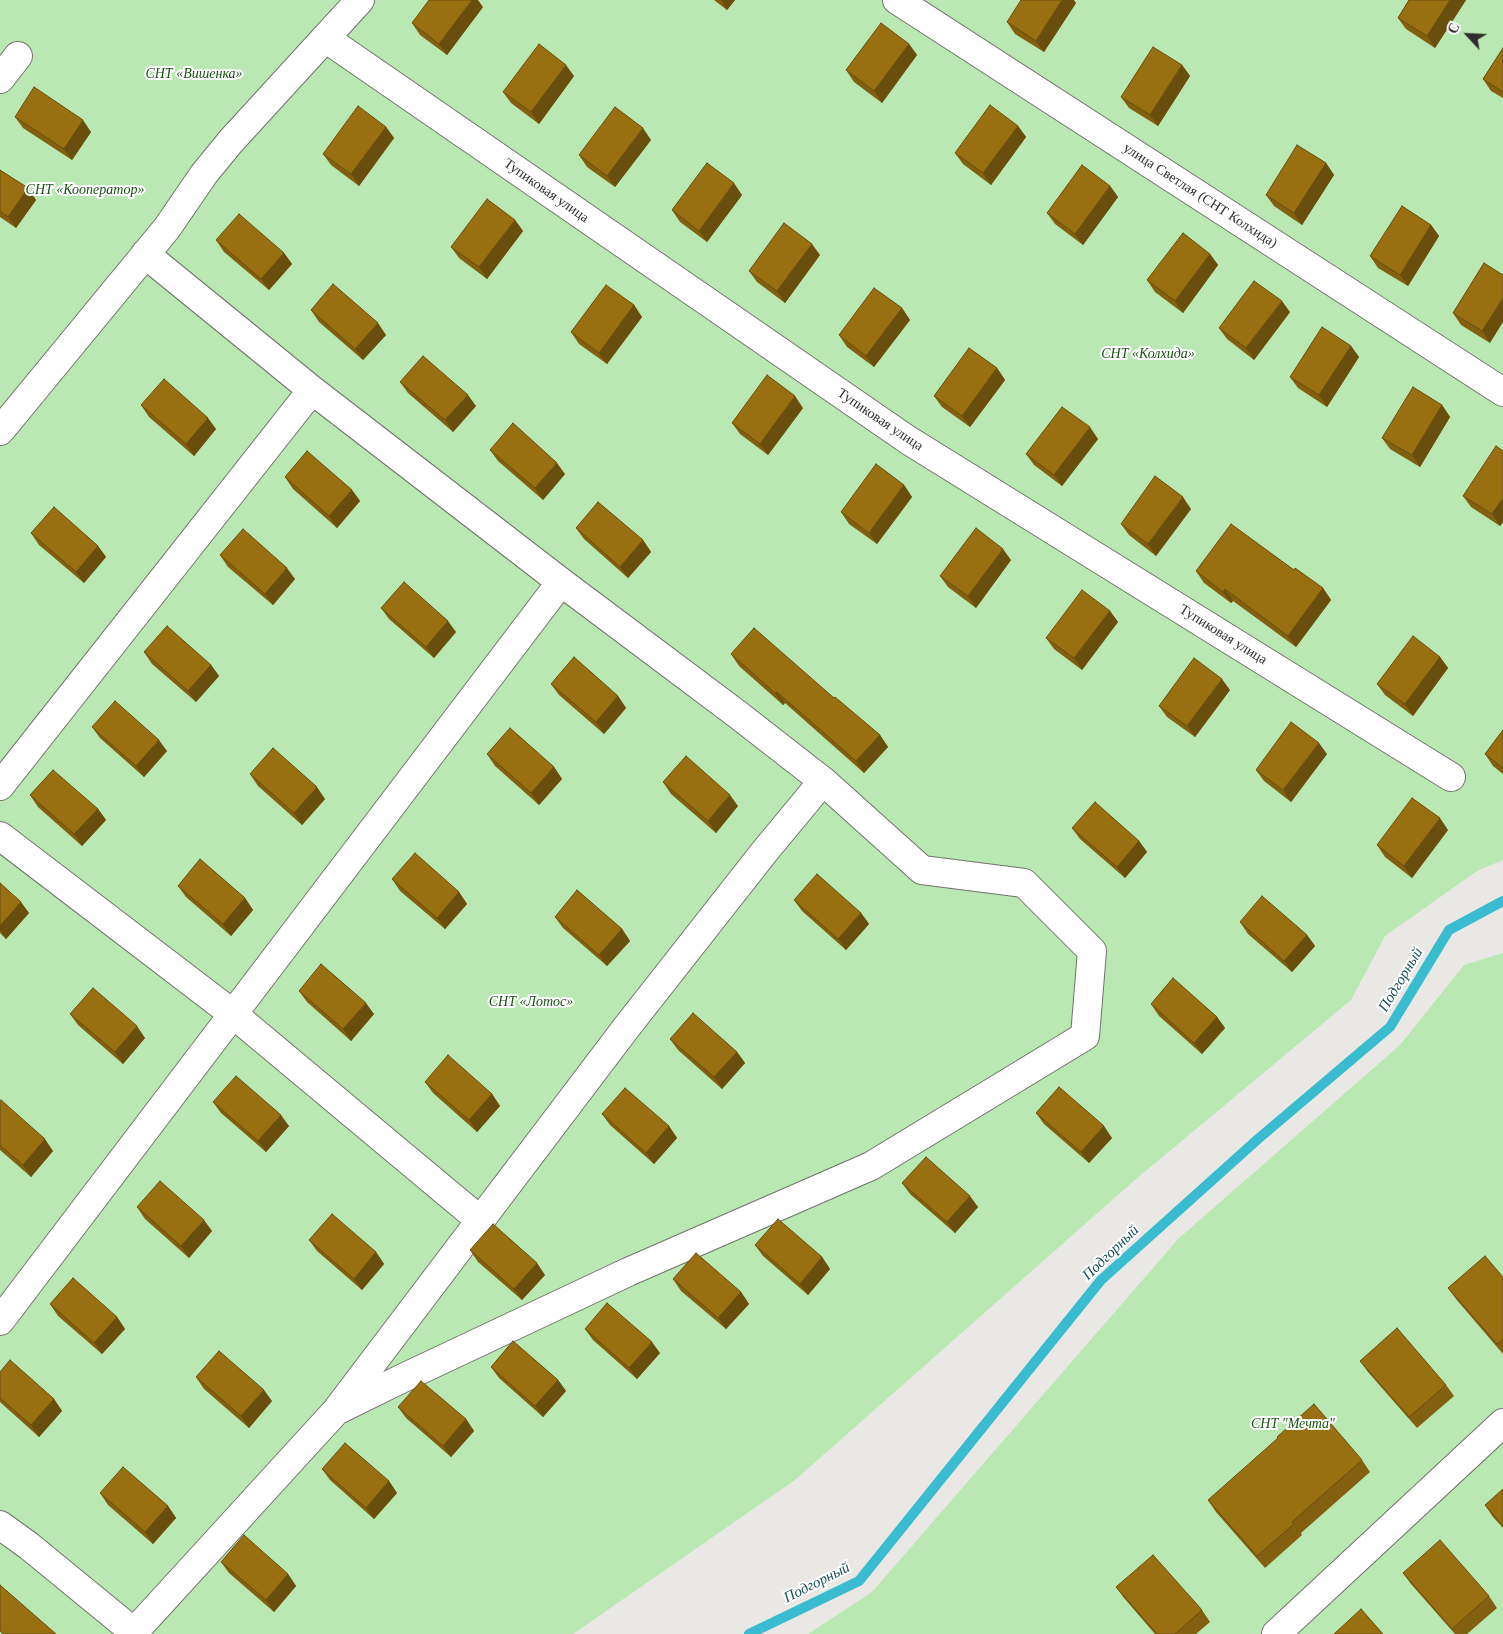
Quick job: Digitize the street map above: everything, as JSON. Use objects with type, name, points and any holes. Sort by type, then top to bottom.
[{"type":"street","points":[[0,431],[167,228],[204,174],[231,141],[360,0]]},
{"type":"street","name":"улица Светлая (СНТ Колхида)","points":[[896,0],[1503,392]]},
{"type":"street","name":"Тупиковая улица","points":[[325,38],[908,440],[1451,777]]},
{"type":"street","points":[[0,79],[18,56]]},
{"type":"street","points":[[145,254],[312,390],[823,781],[922,870],[1024,883],[1092,951],[1085,1036],[871,1166],[628,1272],[336,1411]]},
{"type":"street","points":[[0,786],[312,390]]},
{"type":"street","points":[[0,1321],[561,582]]},
{"type":"street","points":[[0,1525],[29,1546],[134,1632],[336,1411],[626,1028],[764,851],[823,781]]},
{"type":"street","points":[[0,836],[233,1014],[481,1221]]},
{"type":"street","points":[[1276,1634],[1503,1423]]},
{"type":"green space","name":"СНТ «Лотос»","points":[[0,0],[1503,0],[1503,860],[1477,871],[1385,936],[1351,1000],[1136,1179],[795,1480],[573,1634],[0,1634]]},
{"type":"green space","name":"СНТ \"Мечта\"","points":[[1503,953],[1503,1634],[808,1634],[872,1592],[1179,1238],[1400,1045],[1464,965]]},
{"type":"building","points":[[429,0],[472,0],[439,44],[412,23]]},
{"type":"building","points":[[1021,0],[1062,0],[1036,41],[1007,22]]},
{"type":"building","points":[[1409,0],[1450,0],[1427,36],[1398,18]]},
{"type":"building","points":[[881,23],[909,44],[874,91],[846,70]]},
{"type":"building","points":[[539,44],[566,65],[531,112],[503,92]]},
{"type":"building","points":[[1153,47],[1182,65],[1150,115],[1121,97]]},
{"type":"building","points":[[1503,48],[1503,92],[1483,79]]},
{"type":"building","points":[[34,87],[83,120],[64,149],[15,117]]},
{"type":"building","points":[[990,105],[1018,126],[983,173],[955,153]]},
{"type":"building","points":[[358,106],[386,127],[351,174],[323,154]]},
{"type":"building","points":[[615,107],[643,128],[607,176],[579,155]]},
{"type":"building","points":[[1297,145],[1326,163],[1294,213],[1266,195]]},
{"type":"building","points":[[707,163],[734,183],[699,231],[672,210]]},
{"type":"building","points":[[1082,165],[1110,186],[1075,234],[1047,213]]},
{"type":"building","points":[[0,170],[28,188],[8,217],[0,211]]},
{"type":"building","points":[[487,199],[515,220],[479,267],[451,247]]},
{"type":"building","points":[[1402,206],[1431,225],[1400,275],[1370,256]]},
{"type":"building","points":[[239,214],[284,253],[261,279],[216,240]]},
{"type":"building","points":[[784,223],[812,244],[777,291],[749,271]]},
{"type":"building","points":[[1183,233],[1210,254],[1175,301],[1147,280]]},
{"type":"building","points":[[1484,263],[1503,275],[1503,298],[1482,331],[1453,313]]},
{"type":"building","points":[[1254,281],[1282,301],[1246,348],[1219,328]]},
{"type":"building","points":[[333,284],[378,323],[355,349],[311,310]]},
{"type":"building","points":[[606,285],[634,305],[599,353],[571,332]]},
{"type":"building","points":[[874,288],[902,308],[866,356],[839,335]]},
{"type":"building","points":[[1322,327],[1351,346],[1319,395],[1290,377]]},
{"type":"building","points":[[969,348],[997,368],[962,416],[934,396]]},
{"type":"building","points":[[423,356],[468,395],[445,420],[400,382]]},
{"type":"building","points":[[767,375],[795,396],[760,444],[732,423]]},
{"type":"building","points":[[164,379],[208,418],[186,444],[141,405]]},
{"type":"building","points":[[1413,387],[1442,405],[1412,455],[1382,438]]},
{"type":"building","points":[[1062,407],[1090,427],[1054,475],[1026,454]]},
{"type":"building","points":[[513,423],[557,463],[535,488],[490,450]]},
{"type":"building","points":[[1496,446],[1503,451],[1503,498],[1492,514],[1463,496]]},
{"type":"building","points":[[307,451],[352,490],[329,516],[285,477]]},
{"type":"building","points":[[876,464],[904,485],[869,533],[841,512]]},
{"type":"building","points":[[1155,476],[1183,497],[1148,544],[1121,524]]},
{"type":"building","points":[[598,502],[643,540],[620,567],[576,528]]},
{"type":"building","points":[[54,507],[98,546],[76,572],[31,533]]},
{"type":"building","points":[[1231,524],[1294,570],[1295,568],[1323,588],[1288,636],[1225,589],[1223,592],[1196,571]]},
{"type":"building","points":[[976,528],[1003,549],[968,596],[940,576]]},
{"type":"building","points":[[243,529],[287,568],[265,594],[220,555]]},
{"type":"building","points":[[404,582],[448,621],[426,647],[381,608]]},
{"type":"building","points":[[1082,590],[1110,611],[1074,658],[1046,638]]},
{"type":"building","points":[[167,626],[211,665],[188,691],[144,652]]},
{"type":"building","points":[[754,628],[834,698],[880,735],[856,761],[731,654]]},
{"type":"building","points":[[1413,636],[1440,657],[1405,704],[1377,684]]},
{"type":"building","points":[[574,657],[618,696],[596,722],[551,684]]},
{"type":"building","points":[[1194,658],[1222,679],[1187,726],[1159,706]]},
{"type":"building","points":[[115,701],[159,740],[136,766],[92,727]]},
{"type":"building","points":[[1291,722],[1319,743],[1283,790],[1256,770]]},
{"type":"building","points":[[510,728],[554,767],[531,793],[487,754]]},
{"type":"building","points":[[1503,730],[1503,768],[1485,754]]},
{"type":"building","points":[[273,748],[317,787],[294,813],[250,774]]},
{"type":"building","points":[[686,756],[730,795],[708,821],[663,782]]},
{"type":"building","points":[[53,770],[98,809],[74,834],[30,795]]},
{"type":"building","points":[[1412,798],[1440,818],[1404,866],[1377,845]]},
{"type":"building","points":[[1095,802],[1139,841],[1117,867],[1072,828]]},
{"type":"building","points":[[415,853],[459,892],[437,918],[392,879]]},
{"type":"building","points":[[200,859],[245,898],[223,924],[178,886]]},
{"type":"building","points":[[817,874],[861,913],[838,939],[794,900]]},
{"type":"building","points":[[0,883],[21,902],[0,926]]},
{"type":"building","points":[[577,890],[622,929],[599,955],[555,917]]},
{"type":"building","points":[[1262,896],[1307,935],[1284,961],[1240,922]]},
{"type":"building","points":[[321,964],[366,1003],[343,1029],[299,991]]},
{"type":"building","points":[[1173,978],[1217,1017],[1194,1043],[1151,1004]]},
{"type":"building","points":[[93,988],[137,1026],[115,1052],[70,1014]]},
{"type":"building","points":[[693,1013],[737,1052],[714,1077],[670,1039]]},
{"type":"building","points":[[448,1055],[492,1094],[469,1120],[425,1082]]},
{"type":"building","points":[[236,1076],[281,1115],[258,1141],[213,1102]]},
{"type":"building","points":[[1059,1087],[1104,1126],[1081,1152],[1036,1113]]},
{"type":"building","points":[[625,1088],[669,1126],[646,1153],[602,1114]]},
{"type":"building","points":[[1,1100],[45,1139],[23,1165],[0,1145]]},
{"type":"building","points":[[926,1157],[970,1196],[947,1222],[902,1183]]},
{"type":"building","points":[[160,1181],[204,1220],[181,1246],[137,1207]]},
{"type":"building","points":[[332,1214],[376,1252],[354,1279],[309,1240]]},
{"type":"building","points":[[778,1219],[822,1257],[800,1284],[755,1245]]},
{"type":"building","points":[[493,1224],[537,1263],[514,1289],[470,1250]]},
{"type":"building","points":[[696,1253],[741,1292],[718,1318],[673,1279]]},
{"type":"building","points":[[1485,1256],[1503,1277],[1503,1339],[1497,1344],[1448,1288]]},
{"type":"building","points":[[73,1278],[117,1317],[94,1343],[50,1304]]},
{"type":"building","points":[[607,1303],[652,1342],[629,1368],[585,1329]]},
{"type":"building","points":[[1397,1328],[1446,1385],[1409,1417],[1360,1361]]},
{"type":"building","points":[[513,1341],[558,1380],[535,1406],[491,1367]]},
{"type":"building","points":[[219,1351],[264,1390],[241,1416],[196,1377]]},
{"type":"building","points":[[10,1360],[54,1399],[31,1425],[0,1398],[0,1372]]},
{"type":"building","points":[[421,1381],[466,1419],[443,1446],[398,1407]]},
{"type":"building","points":[[1314,1404],[1362,1460],[1257,1556],[1208,1500]]},
{"type":"building","points":[[345,1443],[389,1481],[366,1508],[322,1469]]},
{"type":"building","points":[[123,1467],[168,1506],[145,1532],[100,1493]]},
{"type":"building","points":[[1503,1489],[1503,1526],[1485,1505]]},
{"type":"building","points":[[244,1535],[288,1574],[266,1600],[221,1562]]},
{"type":"building","points":[[1440,1540],[1489,1596],[1452,1629],[1403,1573]]},
{"type":"building","points":[[1153,1555],[1202,1610],[1175,1634],[1157,1634],[1116,1587]]},
{"type":"building","points":[[0,1585],[56,1634],[3,1634],[0,1631]]},
{"type":"building","points":[[1361,1609],[1383,1634],[1334,1634]]},
{"type":"waterway","name":"Подгорный","points":[[749,1634],[859,1581],[1101,1280],[1258,1139],[1390,1027],[1449,930],[1503,901]]},
{"type":"park label","name":"СНТ «Вишенка»","points":[[194,74]]},
{"type":"park label","name":"СНТ «Кооператор»","points":[[85,190]]},
{"type":"park label","name":"СНТ «Колхида»","points":[[1148,354]]}]
